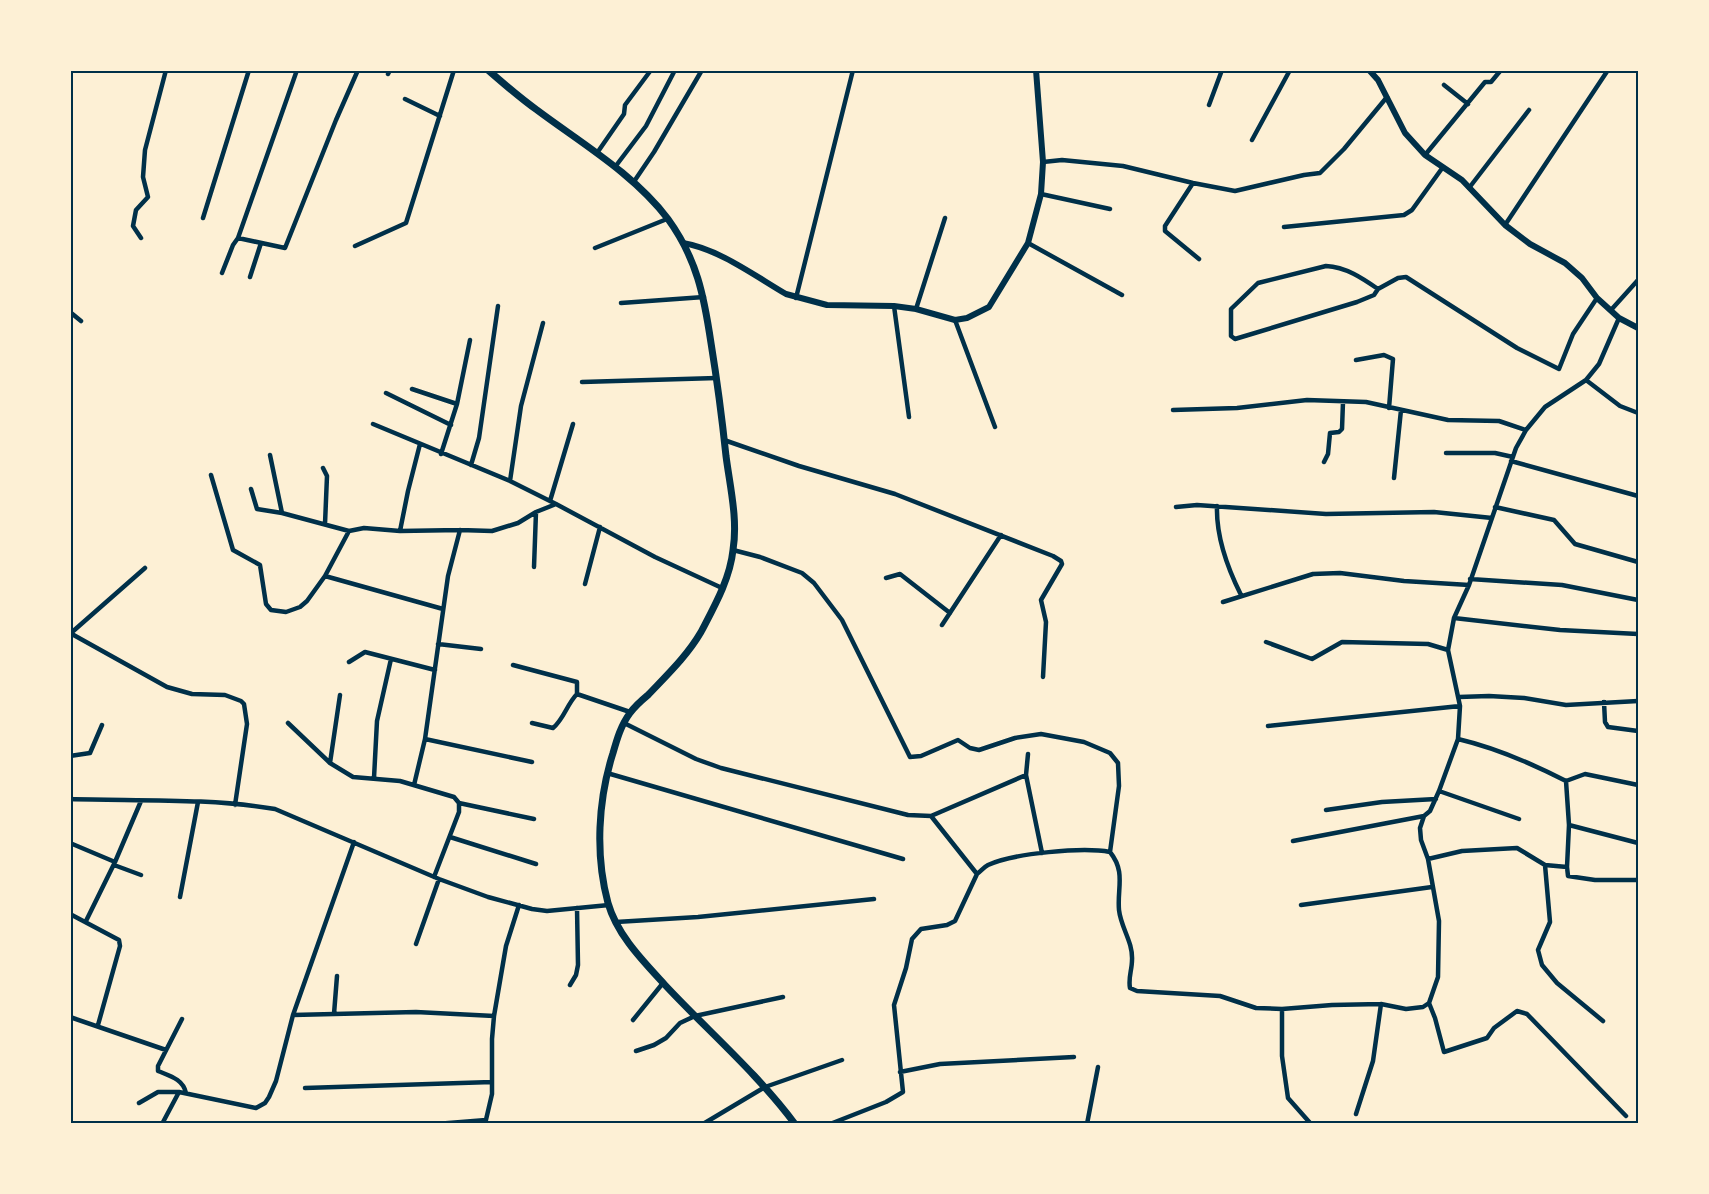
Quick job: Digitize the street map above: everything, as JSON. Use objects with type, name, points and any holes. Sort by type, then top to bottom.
[{"type":"main road","points":[[683,243],[699,246],[796,298],[826,305],[894,306],[916,309],[955,320],[967,318],[989,307],[1028,243],[1041,194],[1043,162],[1036,70]]},
{"type":"main road","points":[[1369,70],[1388,96],[1405,133],[1425,155],[1462,180],[1505,225],[1530,244],[1565,263],[1619,318],[1638,328]]},
{"type":"main road","points":[[493,72],[536,110],[597,153],[633,183],[667,219],[683,243],[697,273],[704,297],[717,378],[732,502],[734,550],[722,588],[699,635],[680,663],[630,712],[619,732],[607,772],[600,817],[604,886],[616,922],[635,950],[663,983],[765,1087],[795,1124]]},
{"type":"street","points":[[141,238],[133,226],[136,210],[148,197],[143,177],[145,150],[166,70]]},
{"type":"street","points":[[203,218],[249,70]]},
{"type":"street","points":[[222,273],[238,238],[297,70]]},
{"type":"street","points":[[238,238],[285,248],[358,70]]},
{"type":"street","points":[[355,246],[406,223],[454,70]]},
{"type":"street","points":[[597,153],[624,114],[625,105],[651,70]]},
{"type":"street","points":[[615,168],[646,126],[675,70]]},
{"type":"street","points":[[633,183],[702,70]]},
{"type":"street","points":[[796,298],[853,70]]},
{"type":"street","points":[[1209,105],[1222,70]]},
{"type":"street","points":[[1252,140],[1290,70]]},
{"type":"street","points":[[1425,155],[1485,82],[1491,82],[1501,70]]},
{"type":"street","points":[[1505,225],[1608,70]]},
{"type":"street","points":[[1444,85],[1468,104]]},
{"type":"street","points":[[1043,162],[1062,160],[1123,166],[1235,191],[1320,173],[1344,149],[1388,96]]},
{"type":"street","points":[[405,99],[440,116]]},
{"type":"street","points":[[1469,189],[1529,110]]},
{"type":"street","points":[[1284,227],[1404,215],[1412,210],[1443,167]]},
{"type":"street","points":[[1192,183],[1165,231],[1199,259]]},
{"type":"street","points":[[1041,194],[1110,209]]},
{"type":"street","points":[[916,309],[945,218]]},
{"type":"street","points":[[595,248],[667,219]]},
{"type":"street","points":[[250,277],[261,243]]},
{"type":"street","points":[[1028,243],[1122,295]]},
{"type":"street","points":[[1377,289],[1356,274],[1326,266],[1258,284],[1231,309],[1231,336],[1236,339],[1366,299],[1374,295],[1377,289],[1398,278],[1406,277],[1516,348],[1559,369],[1573,334],[1597,298]]},
{"type":"street","points":[[1611,310],[1638,280]]},
{"type":"street","points":[[621,303],[704,297]]},
{"type":"street","points":[[471,465],[478,438],[498,306]]},
{"type":"street","points":[[894,306],[909,417]]},
{"type":"street","points":[[70,312],[81,321]]},
{"type":"street","points":[[1293,841],[1424,816],[1430,811],[1458,739],[1459,697],[1448,650],[1454,618],[1470,582],[1516,448],[1526,429],[1545,406],[1586,380],[1599,364],[1619,318]]},
{"type":"street","points":[[955,320],[995,427]]},
{"type":"street","points":[[510,481],[521,406],[543,323]]},
{"type":"street","points":[[441,454],[457,404],[470,340]]},
{"type":"street","points":[[1356,360],[1384,355],[1393,359],[1389,408]]},
{"type":"street","points":[[582,382],[717,378]]},
{"type":"street","points":[[1586,380],[1620,406],[1638,412]]},
{"type":"street","points":[[412,389],[457,404]]},
{"type":"street","points":[[386,393],[451,425]]},
{"type":"street","points":[[1173,410],[1237,408],[1306,400],[1366,402],[1448,420],[1499,421],[1526,429]]},
{"type":"street","points":[[1324,462],[1328,454],[1330,433],[1339,432],[1342,429],[1343,402]]},
{"type":"street","points":[[1395,478],[1401,410]]},
{"type":"street","points":[[373,424],[510,481],[655,557],[722,588]]},
{"type":"street","points":[[550,501],[573,424]]},
{"type":"street","points":[[724,440],[799,466],[896,494],[1061,561],[1062,564],[1041,600],[1046,622],[1043,677]]},
{"type":"street","points":[[400,531],[420,444]]},
{"type":"street","points":[[1446,453],[1495,453],[1638,496]]},
{"type":"street","points":[[270,455],[282,513]]},
{"type":"street","points":[[323,468],[327,477],[325,524]]},
{"type":"street","points":[[211,475],[233,550],[260,565],[266,604],[271,610],[286,612],[307,602],[325,576],[349,531]]},
{"type":"street","points":[[251,489],[257,509],[282,513],[349,531],[364,528],[400,531],[492,531],[518,523],[556,504]]},
{"type":"street","points":[[1176,507],[1197,505],[1326,514],[1434,512],[1492,518]]},
{"type":"street","points":[[1217,506],[1218,530],[1241,595]]},
{"type":"street","points":[[1495,507],[1554,520],[1575,544],[1638,562]]},
{"type":"street","points":[[534,567],[536,512]]},
{"type":"street","points":[[585,584],[600,527]]},
{"type":"street","points":[[414,785],[425,739],[448,576],[460,530]]},
{"type":"street","points":[[942,625],[1001,536]]},
{"type":"street","points":[[734,550],[802,573],[814,583],[842,620],[910,757],[921,756],[958,740],[970,748],[979,750],[1015,738],[1041,734],[1084,742],[1110,753],[1118,763],[1119,786],[1110,852]]},
{"type":"street","points":[[145,568],[71,633],[167,687],[192,694],[225,694],[241,700],[247,724],[235,805]]},
{"type":"street","points":[[1223,602],[1313,574],[1340,573],[1404,581],[1562,585],[1638,600]]},
{"type":"street","points":[[886,578],[900,574],[950,613]]},
{"type":"street","points":[[325,576],[443,609]]},
{"type":"street","points":[[1454,618],[1560,630],[1638,634]]},
{"type":"street","points":[[1266,642],[1312,659],[1342,642],[1428,644],[1448,650]]},
{"type":"street","points":[[438,644],[481,649]]},
{"type":"street","points":[[349,662],[365,652],[435,670]]},
{"type":"street","points":[[374,778],[377,721],[391,659]]},
{"type":"street","points":[[513,665],[578,682],[577,694],[572,698],[558,724],[553,728],[532,723]]},
{"type":"street","points":[[577,694],[630,712]]},
{"type":"street","points":[[330,763],[340,695]]},
{"type":"street","points":[[1459,697],[1524,698],[1566,705],[1638,700]]},
{"type":"street","points":[[1604,702],[1605,722],[1608,727],[1638,731]]},
{"type":"street","points":[[1268,726],[1460,706]]},
{"type":"street","points":[[288,723],[330,763],[353,777],[400,781],[454,797],[459,803],[534,819]]},
{"type":"street","points":[[624,723],[696,759],[721,768],[908,815],[931,816],[1026,775]]},
{"type":"street","points":[[70,756],[90,753],[102,725]]},
{"type":"street","points":[[425,739],[532,762]]},
{"type":"street","points":[[1458,739],[1482,744],[1533,763],[1566,781],[1585,774],[1638,785]]},
{"type":"street","points":[[1028,754],[1026,775],[1042,853]]},
{"type":"street","points":[[607,772],[903,859]]},
{"type":"street","points":[[1566,781],[1569,825],[1568,876],[1595,880],[1638,880]]},
{"type":"street","points":[[1439,791],[1519,819]]},
{"type":"street","points":[[70,799],[198,802],[275,809],[437,878],[488,897],[547,911],[609,905]]},
{"type":"street","points":[[1326,810],[1382,802],[1436,799]]},
{"type":"street","points":[[86,921],[115,864],[141,801]]},
{"type":"street","points":[[180,897],[198,802]]},
{"type":"street","points":[[416,944],[459,812],[459,803]]},
{"type":"street","points":[[931,816],[977,874]]},
{"type":"street","points":[[830,1124],[886,1102],[903,1092],[894,1005],[906,968],[912,939],[921,929],[947,925],[955,921],[977,874],[987,865],[1012,858],[1042,853],[1097,850],[1110,852],[1119,870],[1121,882],[1119,910],[1130,943],[1132,961],[1130,988],[1137,992],[1220,996],[1256,1008],[1282,1009],[1381,1004],[1406,1009],[1423,1007],[1429,1003],[1438,977],[1439,921],[1428,859],[1421,840],[1420,828],[1424,816]]},
{"type":"street","points":[[1569,825],[1638,843]]},
{"type":"street","points":[[450,837],[536,864]]},
{"type":"street","points":[[139,1102],[158,1092],[179,1092],[256,1108],[265,1103],[276,1081],[293,1015],[354,842]]},
{"type":"street","points":[[70,843],[141,875]]},
{"type":"street","points":[[1428,859],[1462,851],[1517,848],[1545,865],[1567,867]]},
{"type":"street","points":[[1545,865],[1550,922],[1538,950],[1542,965],[1557,983],[1603,1021]]},
{"type":"street","points":[[1300,905],[1432,887]]},
{"type":"street","points":[[616,922],[698,917],[874,899]]},
{"type":"street","points":[[436,1124],[486,1122],[492,1082],[494,1016],[506,946],[519,905]]},
{"type":"street","points":[[570,985],[576,975],[578,965],[577,908]]},
{"type":"street","points":[[70,914],[118,940],[120,946],[98,1025]]},
{"type":"street","points":[[333,1014],[337,976]]},
{"type":"street","points":[[633,1020],[663,983]]},
{"type":"street","points":[[636,1051],[666,1038],[680,1023],[695,1016],[783,997]]},
{"type":"street","points":[[1429,1003],[1444,1052],[1487,1038],[1494,1028],[1517,1011],[1527,1014],[1626,1116]]},
{"type":"street","points":[[1356,1114],[1374,1061],[1381,1004]]},
{"type":"street","points":[[1282,1009],[1282,1056],[1288,1098],[1311,1124]]},
{"type":"street","points":[[293,1015],[416,1012],[494,1016]]},
{"type":"street","points":[[70,1017],[166,1050]]},
{"type":"street","points":[[182,1019],[158,1066],[158,1071],[178,1080],[186,1093]]},
{"type":"street","points":[[900,1072],[940,1064],[1074,1057]]},
{"type":"street","points":[[703,1124],[765,1087],[842,1060]]},
{"type":"street","points":[[1088,1124],[1098,1067]]},
{"type":"street","points":[[305,1088],[492,1082]]},
{"type":"street","points":[[162,1124],[179,1092]]}]
